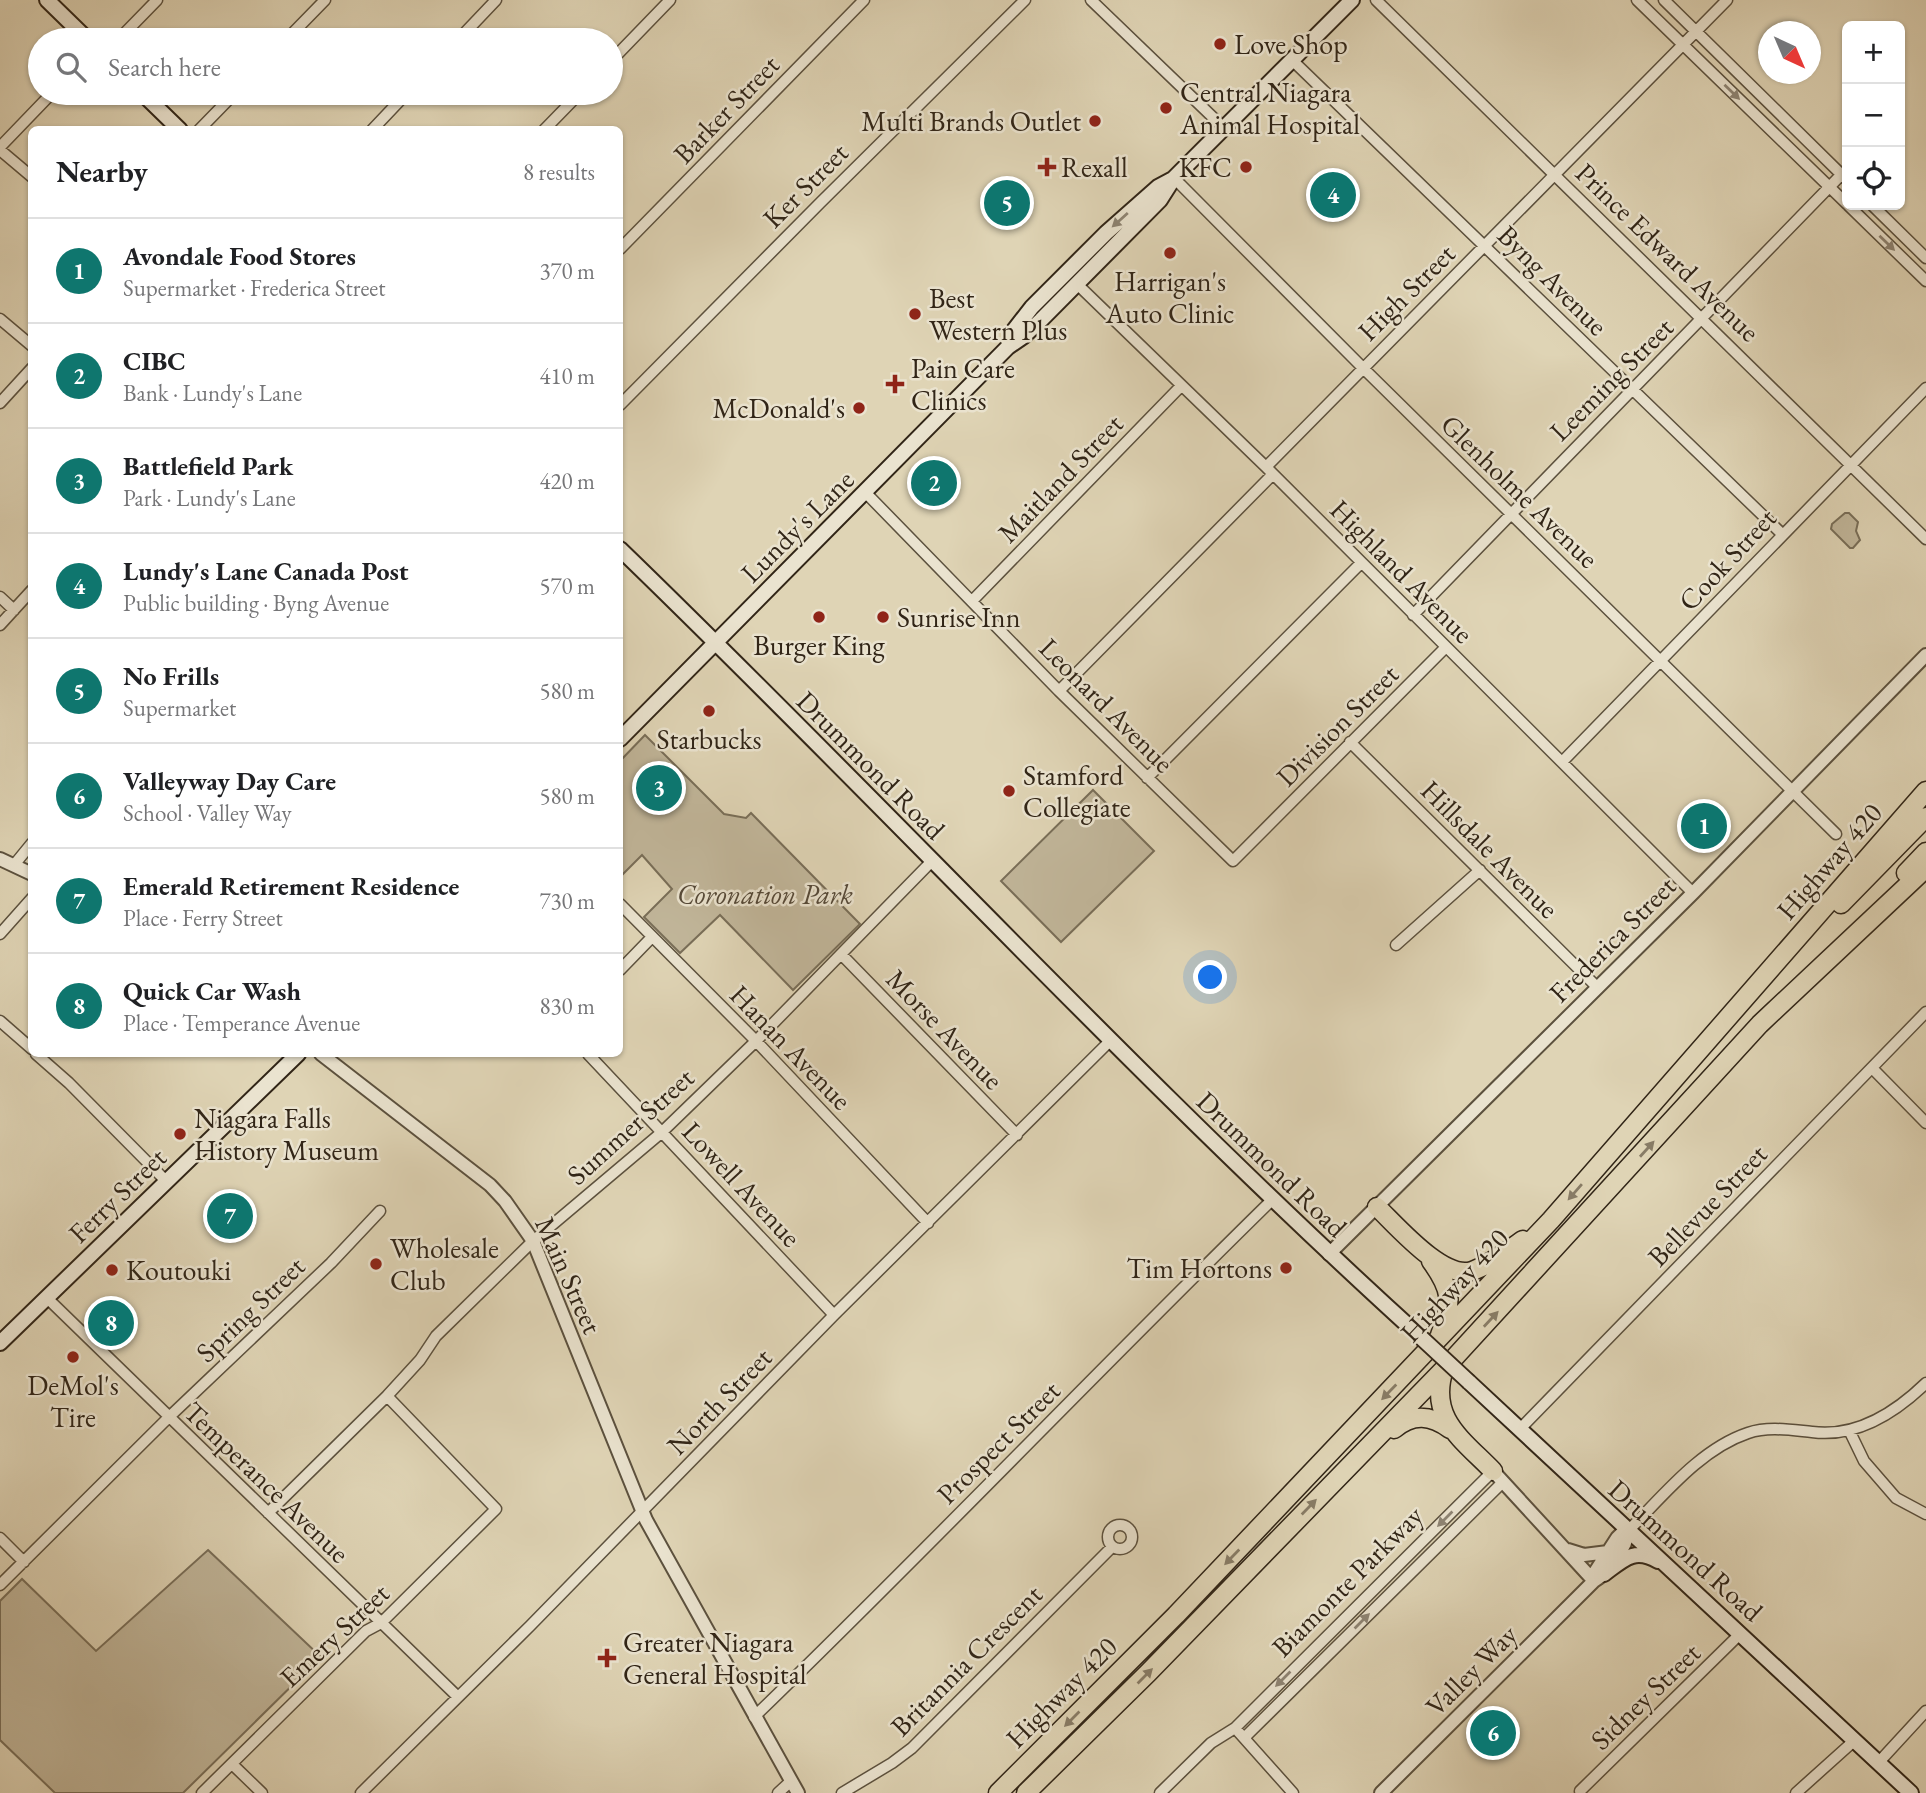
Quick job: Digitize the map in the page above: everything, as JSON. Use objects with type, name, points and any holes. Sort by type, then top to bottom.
[{"type":"highway","name":"Highway 420","points":[[998,1793],[1176,1615],[1551,1220],[1701,1048],[1919,811],[1926,790]]},
{"type":"highway","points":[[1760,1024],[1926,852]]},
{"type":"highway","name":"Highway 420","points":[[1026,1793],[1148,1673],[1444,1369],[1760,1024],[1926,868]]},
{"type":"highway","points":[[1377,1207],[1422,1250],[1447,1269],[1469,1272],[1492,1261],[1551,1220]]},
{"type":"highway","points":[[1422,1250],[1450,1294],[1448,1315],[1436,1343]]},
{"type":"highway","points":[[1444,1369],[1439,1384],[1441,1412],[1457,1434],[1498,1476]]},
{"type":"highway","points":[[1366,1450],[1410,1418],[1431,1418],[1457,1434]]},
{"type":"main road","points":[[47,0],[76,28]]},
{"type":"main road","name":"Lundy's Lane","points":[[623,736],[1007,347],[1024,336],[1077,284],[1160,200],[1174,178],[1352,0]]},
{"type":"main road","points":[[154,105],[176,126]]},
{"type":"main road","name":"Lundy's Lane","points":[[1007,347],[1013,330],[1032,307],[1133,209],[1158,187],[1174,178]]},
{"type":"main road","name":"Drummond Road","points":[[623,552],[1110,1041],[1329,1254],[1911,1793]]},
{"type":"main road","name":"Ferry Street","points":[[0,1343],[295,1057]]},
{"type":"main road","points":[[1599,1578],[1628,1557],[1638,1554],[1648,1556],[1673,1572]]},
{"type":"street","points":[[130,28],[157,0]]},
{"type":"street","points":[[298,28],[325,0]]},
{"type":"street","points":[[469,28],[496,0]]},
{"type":"street","points":[[623,49],[670,0]]},
{"type":"street","name":"Barker Street","points":[[623,246],[864,0]]},
{"type":"street","name":"Ker Street","points":[[623,402],[820,202],[1025,0]]},
{"type":"street","points":[[1090,0],[1224,128]]},
{"type":"street","name":"Prince Edward Avenue","points":[[1376,0],[1926,539]]},
{"type":"street","points":[[1637,0],[1842,198]]},
{"type":"street","points":[[1664,0],[1842,175]]},
{"type":"street","name":"High Street","points":[[1059,691],[1269,471],[1363,368],[1727,0]]},
{"type":"street","name":"Byng Avenue","points":[[1292,60],[1782,534]]},
{"type":"street","points":[[28,174],[0,149],[41,105]]},
{"type":"street","points":[[203,126],[223,105]]},
{"type":"street","points":[[376,126],[396,105]]},
{"type":"street","points":[[548,126],[568,105]]},
{"type":"street","name":"Glenholme Avenue","points":[[1174,178],[1836,834]]},
{"type":"street","name":"Leeming Street","points":[[1413,615],[1830,187],[1842,178]]},
{"type":"street","points":[[1854,210],[1926,281]]},
{"type":"street","points":[[1877,210],[1926,258]]},
{"type":"street","name":"Highland Avenue","points":[[1077,284],[1693,892]]},
{"type":"street","points":[[0,319],[28,343]]},
{"type":"street","points":[[0,403],[28,373]]},
{"type":"street","name":"Maitland Street","points":[[972,601],[1181,386]]},
{"type":"street","name":"Cook Street","points":[[1562,762],[1926,388]]},
{"type":"street","name":"Leonard Avenue","points":[[865,492],[1059,691],[1233,861],[1261,835]]},
{"type":"street","points":[[1147,778],[1361,563]]},
{"type":"street","points":[[0,625],[28,594]]},
{"type":"street","points":[[0,597],[14,610]]},
{"type":"street","name":"Division Street","points":[[1261,835],[1446,647]]},
{"type":"street","name":"Frederica Street","points":[[1329,1254],[1598,988],[1926,655]]},
{"type":"street","name":"Hillsdale Avenue","points":[[1350,742],[1598,988]]},
{"type":"street","points":[[14,865],[28,848]]},
{"type":"street","points":[[0,859],[28,872]]},
{"type":"street","name":"Summer Street","points":[[268,1513],[387,1396],[436,1336],[533,1241],[661,1133],[756,1041],[932,861]]},
{"type":"street","points":[[1396,945],[1480,870]]},
{"type":"street","points":[[0,934],[28,902]]},
{"type":"street","name":"Hanan Avenue","points":[[623,907],[756,1041],[928,1223]]},
{"type":"street","points":[[623,967],[652,937]]},
{"type":"street","name":"Morse Avenue","points":[[841,954],[1017,1135]]},
{"type":"street","name":"Bellevue Street","points":[[1520,1429],[1926,1012]]},
{"type":"street","points":[[0,1021],[28,1046]]},
{"type":"street","name":"North Street","points":[[361,1793],[643,1512],[834,1315],[1110,1041]]},
{"type":"street","points":[[39,1057],[69,1083],[166,1181]]},
{"type":"street","name":"Main Street","points":[[325,1057],[490,1185],[505,1201],[533,1241],[643,1512],[794,1787]]},
{"type":"street","name":"Lowell Avenue","points":[[592,1057],[834,1315]]},
{"type":"street","points":[[1872,1068],[1926,1123]]},
{"type":"street","name":"Prospect Street","points":[[754,1717],[857,1618],[1273,1199]]},
{"type":"street","name":"Spring Street","points":[[0,1585],[168,1418],[322,1272],[380,1211]]},
{"type":"street","name":"Temperance Avenue","points":[[46,1297],[458,1698]]},
{"type":"street","name":"Valley Way","points":[[1599,1578],[1595,1572],[1621,1534],[1628,1531],[1686,1474],[1723,1444],[1750,1432],[1773,1429],[1832,1433],[1849,1430],[1888,1415],[1926,1383]]},
{"type":"street","name":"Emery Street","points":[[202,1793],[496,1509],[387,1396]]},
{"type":"street","points":[[1849,1430],[1864,1461],[1896,1498],[1926,1514]]},
{"type":"street","points":[[1498,1476],[1559,1543],[1599,1578]]},
{"type":"street","name":"Biamonte Parkway","points":[[1160,1793],[1211,1742],[1235,1728],[1498,1476]]},
{"type":"street","name":"Biamonte Parkway","points":[[1244,1738],[1498,1476]]},
{"type":"street","name":"Valley Way","points":[[1381,1793],[1599,1578],[1628,1539],[1628,1531]]},
{"type":"street","points":[[0,1538],[24,1562]]},
{"type":"street","points":[[1559,1543],[1579,1555],[1594,1556],[1608,1552]]},
{"type":"street","name":"Britannia Crescent","points":[[842,1793],[912,1748],[1112,1546]]},
{"type":"street","name":"Sidney Street","points":[[1580,1791],[1741,1633]]},
{"type":"street","points":[[1878,1762],[1926,1711]]},
{"type":"street","points":[[1235,1728],[1293,1793]]},
{"type":"street","points":[[1796,1793],[1855,1740]]},
{"type":"street","points":[[232,1764],[262,1793]]},
{"type":"street","points":[[778,1793],[794,1787]]},
{"type":"green space","points":[[1845,513],[1849,513],[1858,522],[1856,531],[1860,540],[1853,548],[1831,529],[1832,524]]},
{"type":"green space","name":"Coronation Park","points":[[645,735],[724,814],[746,818],[751,813],[860,924],[793,990],[720,915],[680,953],[644,917],[672,889],[642,855],[623,874],[623,758]]},
{"type":"green space","points":[[1093,790],[1154,851],[1061,942],[1001,881]]},
{"type":"green space","points":[[208,1550],[321,1657],[183,1793],[55,1793],[0,1740],[0,1601],[22,1579],[96,1651]]},
{"type":"place","name":"Love Shop","points":[[1220,44]]},
{"type":"place","name":"Central Niagara Animal Hospital","points":[[1166,108]]},
{"type":"place","name":"Multi Brands Outlet","points":[[1095,121]]},
{"type":"place","name":"Rexall","points":[[1047,167]]},
{"type":"place","name":"KFC","points":[[1246,167]]},
{"type":"place","name":"Lundy's Lane Canada Post","points":[[1333,195]]},
{"type":"place","name":"No Frills","points":[[1007,203]]},
{"type":"place","name":"Harrigan's Auto Clinic","points":[[1170,253]]},
{"type":"place","name":"Best Western Plus","points":[[915,314]]},
{"type":"place","name":"Pain Care Clinics","points":[[895,384]]},
{"type":"place","name":"McDonald's","points":[[859,408]]},
{"type":"place","name":"CIBC","points":[[934,483]]},
{"type":"place","name":"Burger King","points":[[819,617]]},
{"type":"place","name":"Sunrise Inn","points":[[883,617]]},
{"type":"place","name":"Starbucks","points":[[709,711]]},
{"type":"place","name":"Battlefield Park","points":[[659,788]]},
{"type":"place","name":"Stamford Collegiate","points":[[1009,791]]},
{"type":"place","name":"Avondale Food Stores","points":[[1704,826]]},
{"type":"place","name":"Niagara Falls History Museum","points":[[180,1134]]},
{"type":"place","name":"Emerald Retirement Residence","points":[[230,1216]]},
{"type":"place","name":"Wholesale Club","points":[[376,1264]]},
{"type":"place","name":"Tim Hortons","points":[[1286,1268]]},
{"type":"place","name":"Koutouki","points":[[112,1270]]},
{"type":"place","name":"Quick Car Wash","points":[[111,1323]]},
{"type":"place","name":"DeMol's Tire","points":[[73,1357]]},
{"type":"place","name":"Greater Niagara General Hospital","points":[[607,1658]]},
{"type":"place","name":"Valleyway Day Care","points":[[1493,1733]]}]
